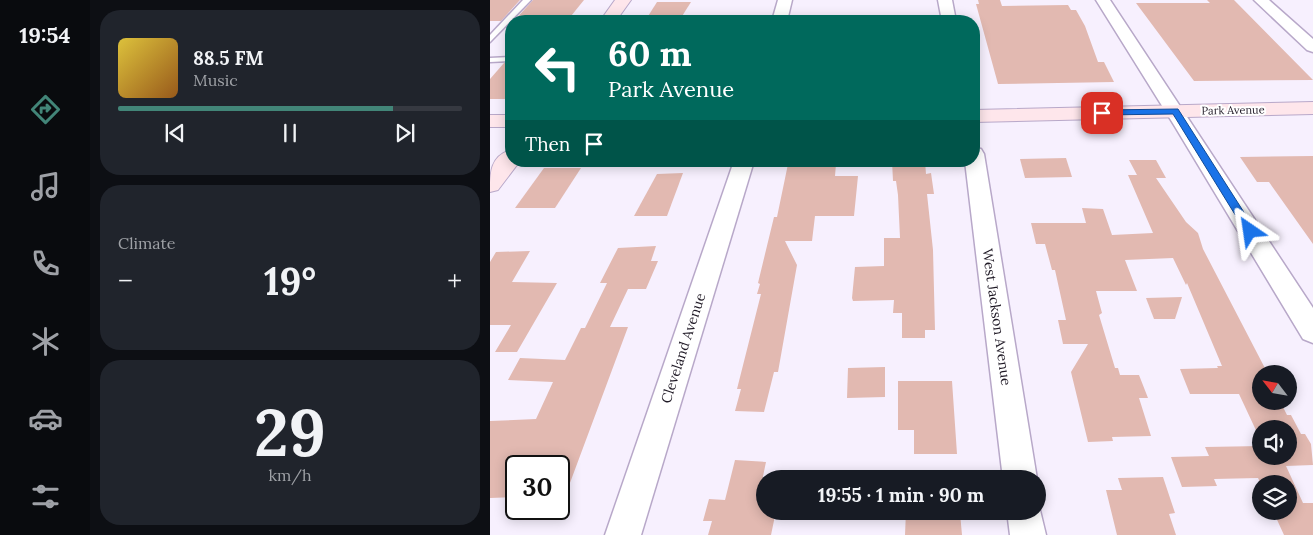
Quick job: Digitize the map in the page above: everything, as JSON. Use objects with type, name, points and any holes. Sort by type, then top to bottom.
[{"type":"main road","points":[[612,15],[623,0]]},
{"type":"main road","name":"Park Avenue","points":[[980,128],[1180,118],[1313,108]]},
{"type":"main road","name":"Park Avenue","points":[[980,116],[1180,118],[1313,123]]},
{"type":"main road","points":[[490,121],[505,121]]},
{"type":"main road","points":[[490,137],[505,137]]},
{"type":"main road","points":[[490,184],[505,165]]},
{"type":"street","points":[[781,15],[785,0]]},
{"type":"street","points":[[945,0],[948,15]]},
{"type":"street","points":[[1103,0],[1180,118],[1313,331]]},
{"type":"street","points":[[1261,0],[1313,47]]},
{"type":"street","name":"Cleveland Avenue","points":[[622,535],[742,167]]},
{"type":"street","name":"West Jackson Avenue","points":[[976,167],[1019,470]]},
{"type":"street","points":[[1026,520],[1028,535]]},
{"type":"lane","points":[[513,15],[527,0]]},
{"type":"lane","points":[[490,40],[505,24]]},
{"type":"lane","points":[[490,60],[505,59]]},
{"type":"building","points":[[490,0],[520,0],[501,21],[490,21]]},
{"type":"building","points":[[533,0],[584,0],[572,15],[519,15]]},
{"type":"building","points":[[978,0],[1000,0],[1002,6],[1068,5],[1071,10],[1076,10],[1085,26],[1098,62],[1104,62],[1114,82],[998,84],[976,4],[979,4]]},
{"type":"building","points":[[1207,0],[1234,0],[1313,80],[1194,81],[1136,3],[1210,3]]},
{"type":"building","points":[[657,2],[691,2],[683,15],[649,15]]},
{"type":"building","points":[[505,63],[505,99],[490,99],[490,79]]},
{"type":"building","points":[[1313,156],[1313,244],[1269,182],[1257,182],[1240,157]]},
{"type":"building","points":[[1066,158],[1072,177],[1025,178],[1020,159]]},
{"type":"building","points":[[1129,160],[1156,160],[1166,178],[1156,178],[1186,222],[1198,233],[1203,249],[1263,365],[1252,365],[1252,410],[1284,410],[1287,415],[1291,415],[1294,420],[1252,420],[1252,422],[1239,394],[1190,394],[1180,369],[1218,368],[1217,366],[1222,366],[1187,283],[1186,285],[1173,258],[1125,260],[1137,291],[1096,291],[1102,313],[1099,315],[1115,368],[1118,368],[1120,375],[1139,375],[1148,398],[1139,398],[1151,436],[1112,437],[1113,441],[1088,442],[1071,372],[1088,344],[1063,344],[1058,320],[1066,320],[1055,270],[1052,270],[1045,244],[1036,244],[1031,223],[1086,223],[1082,208],[1103,209],[1112,235],[1153,233],[1128,175],[1137,175]]},
{"type":"building","points":[[787,167],[836,167],[835,176],[858,176],[854,216],[815,216],[812,241],[785,241],[797,265],[778,372],[774,372],[764,412],[735,411],[741,389],[737,389],[761,294],[757,294],[760,284],[758,283],[774,217],[777,217]]},
{"type":"building","points":[[892,167],[925,167],[926,174],[931,173],[934,194],[927,194],[933,250],[935,330],[925,330],[925,338],[902,338],[902,313],[893,313],[894,300],[853,301],[852,298],[855,267],[884,266],[884,238],[900,238],[898,195],[896,181],[893,181]]},
{"type":"building","points":[[544,168],[581,168],[555,208],[515,208]]},
{"type":"building","points":[[683,173],[667,216],[634,216],[657,174]]},
{"type":"building","points":[[656,246],[651,261],[658,261],[646,289],[628,289],[610,327],[628,327],[570,483],[570,455],[505,455],[505,497],[490,498],[490,421],[536,419],[553,382],[508,380],[520,358],[565,360],[581,328],[585,328],[607,283],[600,283],[618,248]]},
{"type":"building","points":[[530,251],[512,282],[557,283],[517,352],[495,352],[511,325],[490,325],[490,262],[496,252]]},
{"type":"building","points":[[1182,297],[1175,319],[1154,319],[1146,298]]},
{"type":"building","points":[[885,367],[885,397],[847,398],[848,368]]},
{"type":"building","points":[[898,381],[952,381],[957,454],[914,454],[914,430],[898,430]]},
{"type":"building","points":[[1297,426],[1301,434],[1305,434],[1311,444],[1313,465],[1286,466],[1290,475],[1252,475],[1252,478],[1214,479],[1217,486],[1182,487],[1171,457],[1209,456],[1205,447],[1252,446],[1252,465],[1297,465]]},
{"type":"building","points":[[735,460],[766,462],[764,470],[756,470],[756,520],[774,520],[771,535],[708,535],[712,521],[703,521],[709,499],[725,500]]},
{"type":"building","points":[[1163,477],[1175,513],[1169,514],[1176,535],[1117,535],[1106,490],[1122,490],[1118,478]]},
{"type":"building","points":[[1297,490],[1303,503],[1313,503],[1313,535],[1284,535],[1277,520],[1297,520]]},
{"type":"building","points":[[906,520],[961,520],[962,535],[905,535]]},
{"type":"route","points":[[1102,113],[1175,111],[1250,231]]}]
